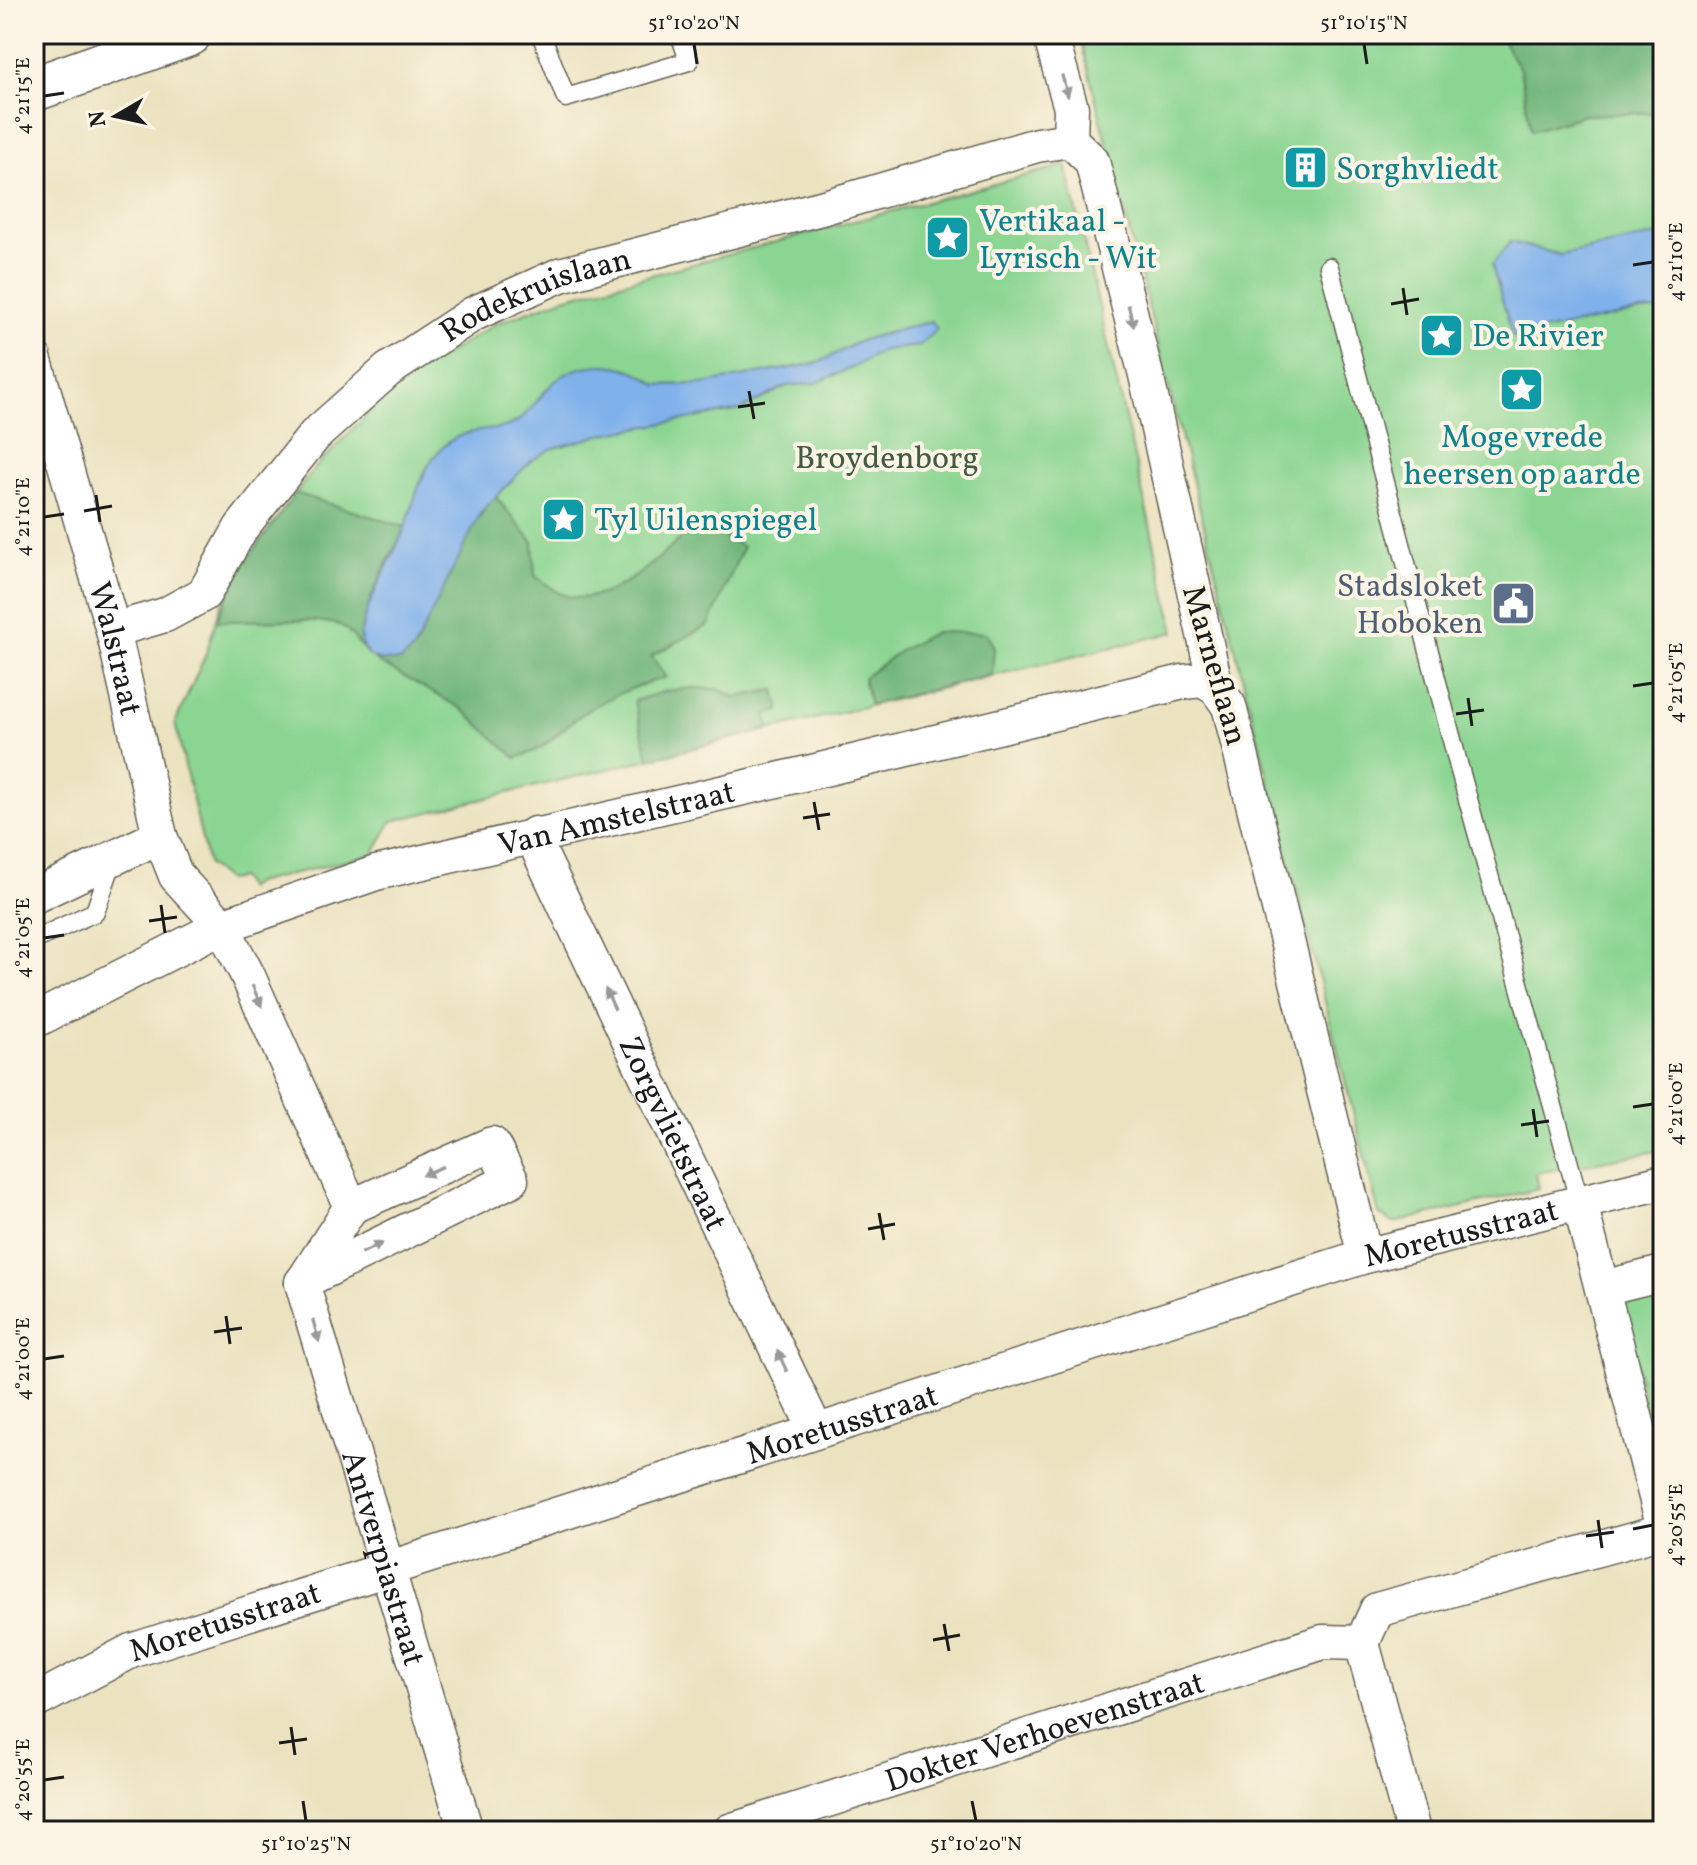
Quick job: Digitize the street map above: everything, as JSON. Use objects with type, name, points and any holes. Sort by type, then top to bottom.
[{"type":"street","points":[[34,89],[189,34]]},
{"type":"street","points":[[1050,34],[1071,108],[1070,140]]},
{"type":"street","name":"Rodekruislaan","points":[[113,630],[165,615],[204,594],[241,528],[315,435],[388,370],[473,314],[560,275],[608,261],[821,208],[1037,145],[1070,140]]},
{"type":"street","name":"Marneflaan","points":[[1070,140],[1092,161],[1146,375],[1216,688],[1229,706],[1365,1256]]},
{"type":"street","name":"Walstraat","points":[[34,358],[113,630],[160,836],[176,876],[222,926]]},
{"type":"street","name":"Van Amstelstraat","points":[[34,1021],[222,926],[376,873],[1183,682],[1202,680],[1216,688]]},
{"type":"street","name":"Zorgvlietstraat","points":[[535,834],[540,853],[816,1431]]},
{"type":"street","points":[[34,896],[160,836]]},
{"type":"street","points":[[222,926],[247,974],[351,1207]]},
{"type":"street","points":[[492,1144],[511,1180],[302,1283],[351,1207],[492,1144]]},
{"type":"street","name":"Moretusstraat","points":[[34,1702],[131,1651],[388,1571],[816,1431],[1365,1256],[1579,1200],[1663,1182]]},
{"type":"street","points":[[1579,1200],[1663,1524]]},
{"type":"street","points":[[1603,1288],[1663,1273]]},
{"type":"street","name":"Antverpiastraat","points":[[302,1283],[466,1831]]},
{"type":"street","points":[[1413,1831],[1362,1643],[1377,1610],[1663,1531]]},
{"type":"street","name":"Dokter Verhoevenstraat","points":[[730,1831],[1323,1642],[1362,1643]]},
{"type":"lane","points":[[541,34],[566,98],[689,61],[680,34]]},
{"type":"lane","points":[[1329,267],[1579,1200]]},
{"type":"lane","points":[[34,940],[95,912],[113,859]]},
{"type":"green space","points":[[1079,34],[1663,34],[1663,1150],[1536,1173],[1539,1189],[1393,1223],[1379,1214]]},
{"type":"green space","points":[[1498,34],[1663,34],[1663,112],[1585,115],[1531,131],[1520,69]]},
{"type":"green space","name":"Broydenborg","points":[[1066,165],[1175,632],[392,821],[373,854],[255,883],[247,889],[240,878],[227,880],[208,865],[175,723],[205,656],[221,605],[244,564],[314,469],[393,388],[495,324],[564,298]]},
{"type":"green space","points":[[295,493],[405,527],[369,604],[364,620],[365,651],[346,629],[333,624],[216,621],[244,564]]},
{"type":"green space","points":[[495,496],[533,542],[535,576],[567,596],[602,594],[620,586],[655,561],[698,522],[743,547],[709,625],[651,656],[666,677],[606,700],[574,720],[542,747],[516,758],[462,709],[374,660],[387,661],[414,649],[470,531]]},
{"type":"green space","points":[[935,632],[987,633],[994,648],[992,675],[870,705],[863,678],[901,650]]},
{"type":"green space","points":[[718,689],[735,697],[775,690],[780,711],[766,714],[770,729],[649,759],[634,701],[666,691]]},
{"type":"green space","points":[[1645,1293],[1663,1311],[1663,1490],[1622,1300]]},
{"type":"water","points":[[1663,234],[1663,310],[1641,311],[1513,337],[1492,265],[1510,242],[1561,255]]},
{"type":"water","points":[[932,321],[937,329],[919,346],[883,350],[856,366],[816,383],[786,386],[741,410],[608,433],[551,449],[531,461],[481,512],[414,649],[401,661],[391,661],[375,659],[364,649],[361,631],[365,618],[404,530],[423,476],[434,457],[452,440],[472,432],[510,425],[531,409],[560,378],[587,367],[616,366],[644,376],[657,385],[702,384],[818,363],[862,340]]},
{"type":"place","name":"Sorghvliedt","points":[[1305,168]]},
{"type":"place","name":"Vertikaal - Lyrisch - Wit","points":[[948,238]]},
{"type":"place","name":"De Rivier","points":[[1441,335]]},
{"type":"place","name":"Moge vrede heersen op aarde","points":[[1522,389]]},
{"type":"place","name":"Tyl Uilenspiegel","points":[[563,519]]},
{"type":"place","name":"Stadsloket Hoboken","points":[[1514,603]]}]
